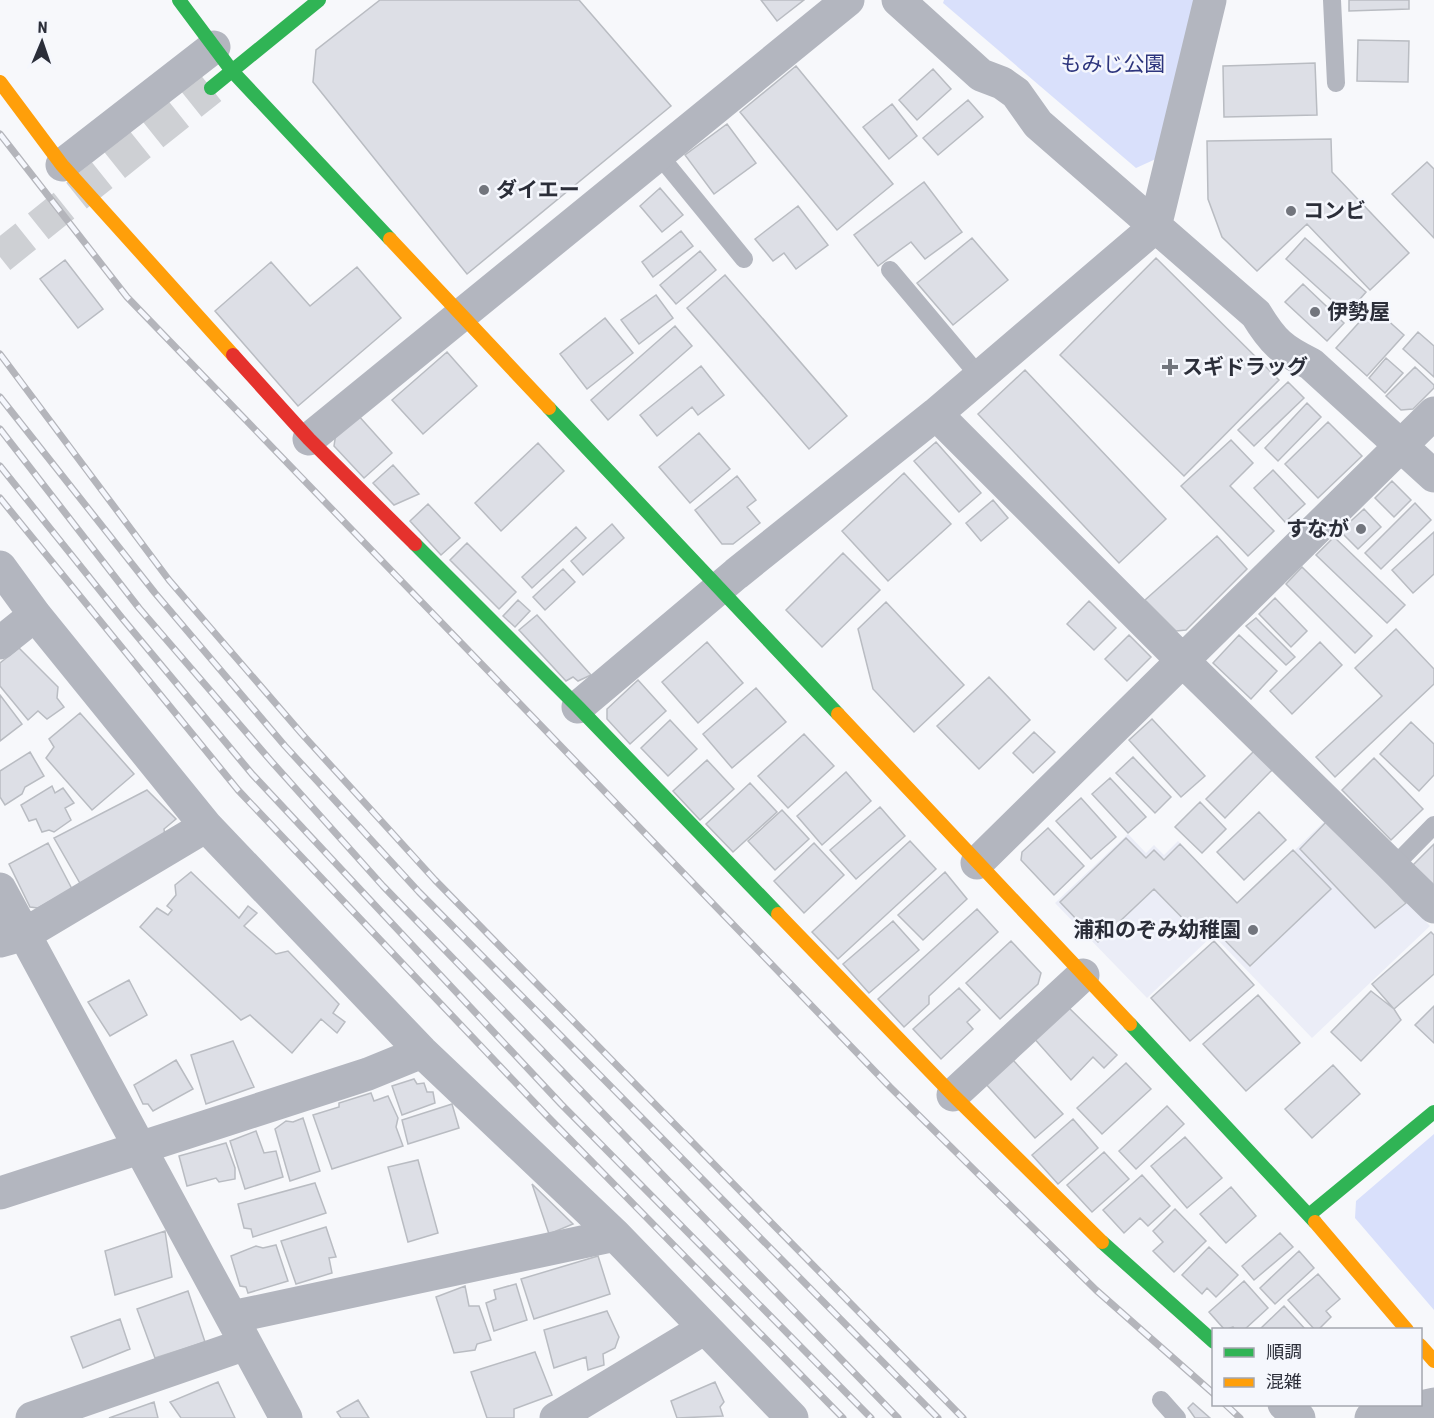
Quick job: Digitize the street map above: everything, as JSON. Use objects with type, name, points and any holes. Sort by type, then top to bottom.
[{"type":"street","points":[[179,0],[223,59],[461,315],[1309,1215],[1406,1328]]},
{"type":"street","points":[[62,165],[223,59],[319,0]]},
{"type":"street","points":[[309,439],[848,0]]},
{"type":"street","points":[[898,0],[981,75],[1002,83],[1016,93],[1038,124],[1256,314],[1275,343],[1311,364],[1434,476]]},
{"type":"street","points":[[578,707],[720,588],[936,414],[1155,227],[1210,0]]},
{"type":"street","points":[[211,88],[223,59]]},
{"type":"street","points":[[0,82],[62,165],[309,439],[578,707],[953,1095],[1097,1237],[1212,1340]]},
{"type":"street","points":[[977,863],[1434,413]]},
{"type":"street","points":[[936,414],[1434,907]]},
{"type":"street","points":[[0,567],[35,615],[206,826],[422,1052],[615,1235],[792,1418]]},
{"type":"street","points":[[0,643],[35,615]]},
{"type":"street","points":[[12,938],[206,826]]},
{"type":"street","points":[[0,889],[12,938],[141,1148],[286,1418]]},
{"type":"street","points":[[953,1095],[1083,975]]},
{"type":"street","points":[[0,1193],[368,1074],[422,1052]]},
{"type":"street","points":[[1309,1215],[1434,1112]]},
{"type":"street","points":[[32,1418],[80,1410],[239,1330],[615,1235]]},
{"type":"street","points":[[556,1418],[705,1328]]},
{"type":"street","points":[[1422,1347],[1434,1361]]},
{"type":"street","points":[[1371,1418],[1434,1404]]},
{"type":"street","points":[[1286,1406],[1299,1418]]},
{"type":"lane","points":[[1332,0],[1336,83]]},
{"type":"lane","points":[[659,155],[744,259]]},
{"type":"lane","points":[[890,270],[980,377]]},
{"type":"lane","points":[[1393,867],[1434,825]]},
{"type":"lane","points":[[1161,1400],[1177,1418]]},
{"type":"shaded area","name":"浦和のぞみ幼稚園","points":[[1327,819],[1430,926],[1312,1038],[1213,935],[1147,998],[1055,903],[1128,834],[1146,853],[1154,845],[1164,855],[1178,841],[1239,904]]},
{"type":"green space","name":"もみじ公園","points":[[944,0],[1194,0],[1158,158],[1136,168],[943,3]]},
{"type":"green space","points":[[1434,1134],[1434,1310],[1355,1218],[1356,1201]]},
{"type":"building","name":"ダイエー","points":[[380,0],[579,0],[671,106],[467,274],[313,82],[316,50]]},
{"type":"building","points":[[761,0],[804,0],[777,21]]},
{"type":"building","points":[[1349,0],[1409,0],[1409,9],[1349,11]]},
{"type":"building","points":[[1358,40],[1409,41],[1408,82],[1357,81]]},
{"type":"building","points":[[1315,63],[1317,115],[1224,117],[1223,66]]},
{"type":"building","points":[[796,66],[893,184],[837,230],[740,112]]},
{"type":"building","points":[[933,69],[951,89],[917,120],[899,100]]},
{"type":"building","points":[[968,100],[983,117],[938,155],[923,138]]},
{"type":"building","points":[[892,104],[917,136],[889,159],[863,127]]},
{"type":"building","points":[[727,124],[756,163],[714,194],[685,155]]},
{"type":"building","name":"コンビ","points":[[1331,139],[1332,172],[1409,253],[1370,290],[1307,224],[1257,271],[1222,237],[1208,199],[1207,141]]},
{"type":"building","points":[[1427,162],[1434,169],[1434,238],[1392,194]]},
{"type":"building","points":[[924,182],[962,232],[925,259],[911,242],[878,266],[854,235]]},
{"type":"building","points":[[660,188],[683,215],[662,232],[640,206]]},
{"type":"building","points":[[798,206],[828,245],[796,269],[784,253],[773,261],[755,239]]},
{"type":"building","points":[[681,231],[693,246],[653,277],[642,262]]},
{"type":"building","points":[[972,238],[1008,280],[953,325],[917,283]]},
{"type":"building","points":[[1305,238],[1366,292],[1347,314],[1286,259]]},
{"type":"building","points":[[700,251],[716,270],[676,304],[660,285]]},
{"type":"building","name":"スギドラッグ","points":[[1156,258],[1279,380],[1184,476],[1060,355]]},
{"type":"building","points":[[65,260],[103,309],[78,328],[40,279]]},
{"type":"building","points":[[271,262],[310,306],[357,267],[401,318],[298,406],[215,311]]},
{"type":"building","points":[[725,275],[847,416],[809,449],[687,308]]},
{"type":"building","name":"伊勢屋","points":[[1303,284],[1344,323],[1327,341],[1285,302]]},
{"type":"building","points":[[656,295],[673,318],[639,344],[621,320]]},
{"type":"building","points":[[1373,307],[1404,335],[1367,376],[1336,348]]},
{"type":"building","points":[[605,318],[633,353],[587,389],[560,354]]},
{"type":"building","points":[[675,326],[692,346],[608,420],[591,400]]},
{"type":"building","points":[[1418,332],[1434,346],[1434,377],[1403,349]]},
{"type":"building","points":[[447,352],[477,386],[423,434],[392,400]]},
{"type":"building","points":[[1386,358],[1403,373],[1385,393],[1369,378]]},
{"type":"building","points":[[701,366],[724,395],[698,415],[692,407],[657,436],[640,415]]},
{"type":"building","points":[[1415,367],[1434,385],[1434,388],[1413,409],[1401,410],[1386,396]]},
{"type":"building","points":[[1025,370],[1166,519],[1119,563],[978,414]]},
{"type":"building","points":[[1288,382],[1304,398],[1254,446],[1238,430]]},
{"type":"building","points":[[1307,403],[1321,417],[1278,461],[1265,448]]},
{"type":"building","points":[[357,414],[392,453],[364,478],[334,446],[336,433]]},
{"type":"building","points":[[1328,422],[1362,456],[1318,498],[1285,464]]},
{"type":"building","points":[[699,433],[730,469],[690,503],[659,467]]},
{"type":"building","points":[[1231,440],[1253,463],[1230,486],[1274,531],[1248,556],[1181,486]]},
{"type":"building","points":[[936,442],[981,493],[959,512],[914,461]]},
{"type":"building","points":[[538,443],[564,471],[501,531],[475,503]]},
{"type":"building","points":[[393,465],[419,494],[394,505],[373,483]]},
{"type":"building","points":[[1273,470],[1305,504],[1285,522],[1254,488]]},
{"type":"building","points":[[904,473],[951,524],[888,581],[842,531]]},
{"type":"building","points":[[737,476],[756,500],[747,507],[760,523],[733,544],[722,544],[695,510]]},
{"type":"building","points":[[1392,481],[1411,500],[1394,517],[1375,498]]},
{"type":"building","points":[[993,500],[1008,518],[981,541],[966,523]]},
{"type":"building","points":[[1415,503],[1431,520],[1381,569],[1365,553]]},
{"type":"building","points":[[428,504],[460,538],[441,555],[410,521]]},
{"type":"building","name":"すなが","points":[[1364,509],[1381,527],[1358,549],[1340,531]]},
{"type":"building","points":[[612,524],[624,538],[583,575],[571,561]]},
{"type":"building","points":[[576,527],[586,538],[532,588],[522,577]]},
{"type":"building","points":[[1434,532],[1434,574],[1413,593],[1392,570]]},
{"type":"building","points":[[1217,536],[1247,569],[1186,630],[1176,631],[1145,600]]},
{"type":"building","points":[[1334,537],[1405,605],[1387,623],[1316,555]]},
{"type":"building","points":[[467,543],[516,592],[499,609],[450,560]]},
{"type":"building","points":[[843,553],[880,590],[822,647],[786,610]]},
{"type":"building","points":[[1302,567],[1372,636],[1355,653],[1286,584]]},
{"type":"building","points":[[563,569],[575,582],[545,610],[533,597]]},
{"type":"building","points":[[1275,598],[1307,631],[1291,647],[1259,614]]},
{"type":"building","points":[[518,600],[530,611],[515,627],[503,616]]},
{"type":"building","points":[[1089,601],[1116,628],[1094,650],[1067,624]]},
{"type":"building","points":[[886,602],[964,685],[914,732],[873,689],[858,629]]},
{"type":"building","points":[[537,615],[591,675],[578,681],[573,677],[566,681],[519,630]]},
{"type":"building","points":[[1256,618],[1295,657],[1286,665],[1246,626]]},
{"type":"building","points":[[1396,629],[1434,669],[1434,684],[1335,777],[1316,757],[1382,696],[1355,668]]},
{"type":"building","points":[[1129,635],[1151,657],[1127,681],[1105,659]]},
{"type":"building","points":[[1239,635],[1277,671],[1251,699],[1213,663]]},
{"type":"building","points":[[707,642],[743,683],[698,723],[662,682]]},
{"type":"building","points":[[1320,642],[1342,665],[1292,714],[1270,691]]},
{"type":"building","points":[[19,648],[58,687],[57,698],[64,707],[47,719],[38,711],[28,720],[0,686],[0,663]]},
{"type":"building","points":[[989,677],[1030,720],[979,769],[937,726]]},
{"type":"building","points":[[638,680],[666,711],[630,744],[607,719],[607,709]]},
{"type":"building","points":[[756,688],[786,722],[732,768],[703,734]]},
{"type":"building","points":[[0,695],[22,724],[0,741]]},
{"type":"building","points":[[80,713],[134,774],[92,810],[46,758],[54,747],[49,739]]},
{"type":"building","points":[[1152,719],[1205,776],[1181,797],[1129,740]]},
{"type":"building","points":[[670,720],[697,749],[668,776],[641,748]]},
{"type":"building","points":[[1411,722],[1434,744],[1434,775],[1419,791],[1380,754]]},
{"type":"building","points":[[1034,732],[1055,752],[1033,773],[1013,753]]},
{"type":"building","points":[[804,734],[834,766],[788,808],[758,776]]},
{"type":"building","points":[[1255,750],[1274,768],[1225,818],[1206,799]]},
{"type":"building","points":[[30,752],[44,776],[25,787],[22,794],[5,805],[0,797],[0,771]]},
{"type":"building","points":[[1133,757],[1171,797],[1155,813],[1116,773]]},
{"type":"building","points":[[1374,758],[1423,809],[1391,840],[1342,790]]},
{"type":"building","points":[[707,760],[734,789],[700,820],[673,791]]},
{"type":"building","points":[[846,772],[871,801],[822,845],[797,816]]},
{"type":"building","points":[[1110,778],[1146,817],[1128,833],[1092,794]]},
{"type":"building","points":[[750,783],[777,812],[733,852],[706,824]]},
{"type":"building","points":[[52,786],[55,793],[63,788],[74,803],[65,808],[71,820],[54,832],[49,830],[42,832],[36,819],[29,821],[21,805]]},
{"type":"building","points":[[147,790],[176,819],[164,829],[165,836],[81,885],[54,838]]},
{"type":"building","points":[[1081,798],[1116,837],[1091,859],[1056,821]]},
{"type":"building","points":[[1200,802],[1226,829],[1202,853],[1175,827]]},
{"type":"building","points":[[880,807],[905,836],[856,879],[830,850]]},
{"type":"building","points":[[782,810],[809,839],[775,870],[748,841]]},
{"type":"building","points":[[1259,812],[1286,840],[1244,880],[1217,852]]},
{"type":"building","points":[[1328,820],[1406,903],[1375,928],[1300,849]]},
{"type":"building","points":[[1048,828],[1084,866],[1054,895],[1021,860],[1022,852]]},
{"type":"building","points":[[1126,838],[1146,858],[1154,850],[1164,860],[1180,844],[1237,903],[1293,850],[1331,889],[1250,966],[1213,928],[1202,938],[1154,889],[1098,942],[1060,902]]},
{"type":"building","points":[[910,841],[936,869],[838,959],[812,932]]},
{"type":"building","points":[[48,843],[72,889],[38,908],[30,907],[9,864]]},
{"type":"building","points":[[814,843],[844,875],[804,913],[774,881]]},
{"type":"building","points":[[1434,844],[1434,885],[1413,865]]},
{"type":"building","points":[[191,872],[239,918],[248,906],[257,913],[244,926],[276,954],[288,951],[339,1004],[333,1013],[345,1022],[337,1033],[321,1019],[292,1053],[250,1015],[241,1020],[140,927],[157,908],[168,915],[172,910],[167,906],[176,895],[175,885]]},
{"type":"building","points":[[945,872],[967,899],[923,940],[898,915]]},
{"type":"building","points":[[977,909],[998,932],[929,996],[929,1004],[904,1027],[878,999]]},
{"type":"building","points":[[893,921],[919,950],[869,993],[843,964]]},
{"type":"building","points":[[1431,932],[1434,935],[1434,974],[1394,1009],[1372,984]]},
{"type":"building","points":[[1011,941],[1041,973],[1038,984],[1000,1019],[966,983]]},
{"type":"building","points":[[1214,941],[1254,985],[1190,1041],[1151,998]]},
{"type":"building","points":[[129,980],[147,1015],[110,1036],[88,1002]]},
{"type":"building","points":[[959,988],[980,1010],[967,1022],[973,1029],[941,1059],[913,1029]]},
{"type":"building","points":[[1371,991],[1394,1009],[1401,1020],[1361,1061],[1331,1032]]},
{"type":"building","points":[[1258,995],[1300,1043],[1246,1091],[1203,1044]]},
{"type":"building","points":[[1065,1004],[1117,1055],[1104,1068],[1093,1057],[1071,1080],[1032,1036]]},
{"type":"building","points":[[1434,1006],[1434,1043],[1415,1025]]},
{"type":"building","points":[[233,1041],[254,1087],[206,1104],[191,1055]]},
{"type":"building","points":[[1012,1059],[1063,1114],[1035,1138],[985,1083]]},
{"type":"building","points":[[176,1060],[193,1089],[153,1111],[148,1104],[143,1104],[134,1085]]},
{"type":"building","points":[[1126,1063],[1151,1089],[1102,1134],[1077,1108]]},
{"type":"building","points":[[1333,1065],[1360,1094],[1312,1138],[1285,1109]]},
{"type":"building","points":[[414,1079],[417,1084],[424,1083],[427,1092],[433,1092],[435,1103],[402,1115],[392,1086]]},
{"type":"building","points":[[371,1093],[374,1101],[388,1096],[398,1118],[396,1127],[403,1146],[332,1169],[313,1115],[339,1107],[339,1103]]},
{"type":"building","points":[[452,1104],[459,1128],[408,1144],[402,1120]]},
{"type":"building","points":[[1167,1106],[1184,1124],[1136,1169],[1119,1151]]},
{"type":"building","points":[[303,1118],[320,1171],[290,1181],[275,1129],[286,1121],[293,1122]]},
{"type":"building","points":[[1073,1119],[1098,1148],[1058,1184],[1032,1155]]},
{"type":"building","points":[[256,1131],[264,1153],[276,1151],[283,1177],[245,1189],[230,1141]]},
{"type":"building","points":[[1185,1137],[1222,1178],[1187,1208],[1151,1166]]},
{"type":"building","points":[[226,1143],[235,1168],[235,1179],[219,1182],[216,1178],[187,1186],[179,1156]]},
{"type":"building","points":[[1104,1152],[1129,1179],[1092,1212],[1067,1185]]},
{"type":"building","points":[[418,1160],[438,1233],[408,1242],[388,1167]]},
{"type":"building","points":[[1142,1175],[1170,1206],[1148,1226],[1140,1218],[1124,1233],[1103,1210]]},
{"type":"building","points":[[315,1183],[326,1213],[253,1237],[251,1229],[244,1228],[238,1204]]},
{"type":"building","points":[[532,1184],[573,1224],[549,1234]]},
{"type":"building","points":[[1231,1187],[1256,1216],[1226,1243],[1200,1214]]},
{"type":"building","points":[[1175,1209],[1206,1241],[1174,1272],[1153,1251],[1163,1242],[1153,1231]]},
{"type":"building","points":[[326,1227],[336,1257],[329,1258],[332,1273],[296,1284],[281,1241]]},
{"type":"building","points":[[165,1231],[172,1277],[115,1295],[105,1251]]},
{"type":"building","points":[[1280,1233],[1293,1247],[1254,1280],[1242,1266]]},
{"type":"building","points":[[276,1245],[288,1281],[248,1293],[246,1287],[240,1286],[231,1256],[256,1246],[263,1248]]},
{"type":"building","points":[[1209,1247],[1238,1275],[1216,1297],[1207,1288],[1202,1294],[1182,1275]]},
{"type":"building","points":[[1299,1251],[1314,1268],[1275,1304],[1260,1288]]},
{"type":"building","points":[[598,1256],[610,1294],[534,1319],[521,1279]]},
{"type":"building","points":[[1318,1274],[1340,1299],[1326,1311],[1331,1317],[1320,1328],[1313,1328],[1288,1300]]},
{"type":"building","points":[[1244,1281],[1268,1308],[1246,1328],[1223,1328],[1209,1312]]},
{"type":"building","points":[[516,1284],[527,1320],[494,1331],[486,1303],[496,1299],[494,1290]]},
{"type":"building","points":[[465,1286],[469,1306],[479,1306],[491,1340],[477,1344],[475,1350],[454,1353],[436,1297]]},
{"type":"building","points":[[188,1291],[205,1342],[155,1358],[137,1309]]},
{"type":"building","points":[[1284,1306],[1304,1328],[1261,1328]]},
{"type":"building","points":[[607,1311],[619,1337],[615,1348],[603,1354],[604,1365],[588,1370],[586,1357],[554,1368],[544,1330]]},
{"type":"building","points":[[120,1319],[130,1349],[83,1368],[71,1337]]},
{"type":"building","points":[[535,1352],[552,1395],[514,1409],[514,1418],[487,1418],[471,1372]]},
{"type":"building","points":[[218,1382],[235,1418],[181,1418],[170,1402]]},
{"type":"building","points":[[715,1382],[724,1402],[720,1407],[723,1416],[677,1418],[671,1401]]},
{"type":"building","points":[[358,1400],[369,1418],[341,1418],[337,1412]]},
{"type":"building","points":[[154,1402],[158,1418],[109,1418]]},
{"type":"building","points":[[1193,1403],[1210,1418],[1195,1418],[1188,1408]]},
{"type":"tunnel","points":[[0,257],[211,88]]},
{"type":"railway","points":[[0,134],[127,297],[890,1087],[1096,1290],[1212,1392]]},
{"type":"railway","points":[[0,354],[169,580],[302,734],[435,880],[963,1418]]},
{"type":"railway","points":[[0,397],[155,593],[285,746],[419,892],[938,1418]]},
{"type":"railway","points":[[0,429],[139,608],[383,886],[898,1418]]},
{"type":"railway","points":[[0,466],[122,618],[252,774],[561,1104],[871,1418]]},
{"type":"railway","points":[[0,498],[238,790],[549,1118],[843,1418]]},
{"type":"railway","points":[[1227,1406],[1240,1418]]},
{"type":"traffic: fast","points":[[179,0],[232,71],[390,239]]},
{"type":"traffic: fast","points":[[211,88],[319,0]]},
{"type":"traffic: fast","points":[[549,408],[838,714]]},
{"type":"traffic: fast","points":[[415,544],[578,707],[778,914]]},
{"type":"traffic: fast","points":[[1130,1024],[1315,1222]]},
{"type":"traffic: fast","points":[[1309,1215],[1434,1112]]},
{"type":"traffic: fast","points":[[1102,1242],[1212,1340]]},
{"type":"traffic: slow","points":[[0,82],[62,165],[233,355]]},
{"type":"traffic: slow","points":[[390,239],[549,408]]},
{"type":"traffic: slow","points":[[838,714],[1130,1024]]},
{"type":"traffic: slow","points":[[778,914],[953,1095],[1102,1242]]},
{"type":"traffic: slow","points":[[1315,1222],[1405,1328]]},
{"type":"traffic: slow","points":[[1422,1347],[1434,1361]]},
{"type":"traffic: jam","points":[[233,355],[309,439],[415,544]]},
{"type":"place","name":"ダイエー","points":[[484,190]]},
{"type":"place","name":"コンビ","points":[[1291,211]]},
{"type":"place","name":"伊勢屋","points":[[1315,312]]},
{"type":"place","name":"スギドラッグ","points":[[1170,367]]},
{"type":"place","name":"すなが","points":[[1361,529]]},
{"type":"place","name":"浦和のぞみ幼稚園","points":[[1253,930]]}]
